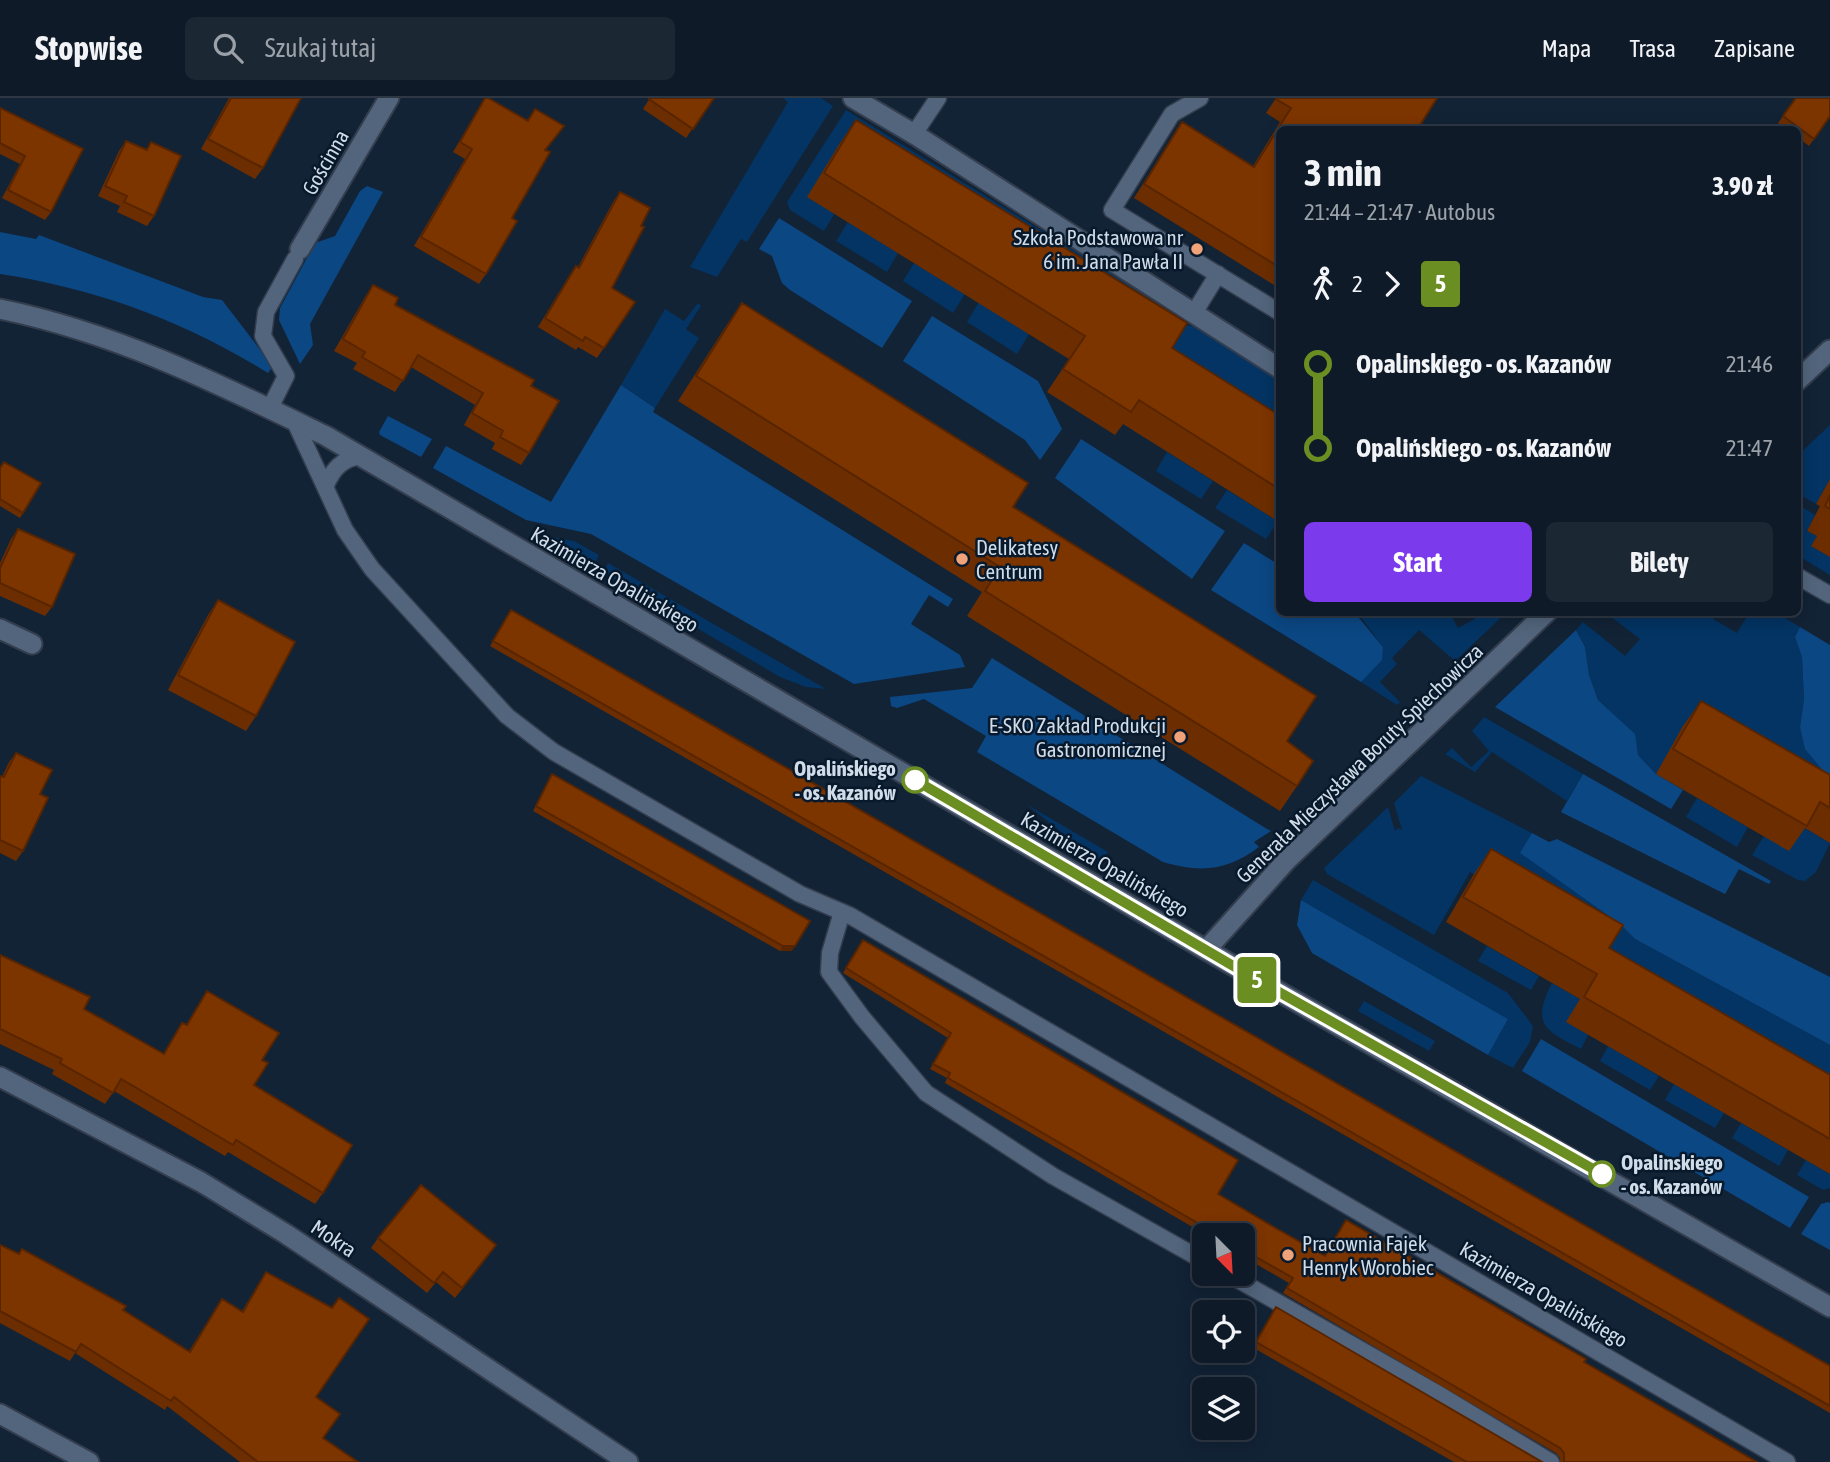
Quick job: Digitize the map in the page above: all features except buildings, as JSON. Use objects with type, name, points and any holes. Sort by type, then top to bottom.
[{"type":"street","name":"Gościnna","points":[[298,254],[389,98]]},
{"type":"street","points":[[853,98],[914,134],[1276,366]]},
{"type":"street","name":"Kazimierza Opalińskiego","points":[[0,309],[90,331],[142,350],[294,420],[1206,950],[1830,1307]]},
{"type":"street","points":[[1801,377],[1830,350]]},
{"type":"street","name":"Generała Mieczysława Boruty-Spiechowicza","points":[[1206,950],[1286,861],[1408,748],[1543,616]]},
{"type":"street","points":[[0,629],[32,644]]},
{"type":"street","name":"Mokra","points":[[0,1077],[222,1195],[628,1462]]},
{"type":"street","points":[[0,1414],[89,1462]]},
{"type":"lane","points":[[914,134],[938,98]]},
{"type":"lane","points":[[1200,98],[1172,114],[1112,210],[1276,310]]},
{"type":"lane","name":"Gościnna","points":[[270,408],[286,376],[263,336],[266,312],[298,254]]},
{"type":"lane","points":[[1194,313],[1218,274]]},
{"type":"lane","name":"Kazimierza Opalińskiego","points":[[294,420],[345,530],[372,569],[507,716],[554,752],[800,894],[842,912],[1787,1462]]},
{"type":"lane","points":[[326,485],[338,465],[359,456]]},
{"type":"lane","points":[[1801,578],[1830,596]]},
{"type":"lane","points":[[842,912],[830,953],[829,972],[855,1009],[926,1093],[1053,1176],[1192,1254]]},
{"type":"lane","points":[[1249,1286],[1442,1395],[1551,1462]]},
{"type":"shaded area","points":[[783,98],[821,98],[833,106],[747,242],[741,239],[717,277],[690,267],[788,102]]},
{"type":"shaded area","points":[[846,110],[1159,303],[1161,311],[835,213],[824,231],[790,210],[787,202]]},
{"type":"shaded area","points":[[367,186],[383,192],[310,324],[313,345],[300,364],[279,320],[280,308],[315,243],[335,236],[360,191]]},
{"type":"shaded area","points":[[779,218],[912,301],[882,348],[782,283],[772,256],[759,249]]},
{"type":"shaded area","points":[[848,222],[898,253],[887,272],[836,241]]},
{"type":"shaded area","points":[[0,232],[36,239],[39,235],[203,297],[222,300],[268,360],[271,369],[268,373],[172,323],[106,298],[0,274]]},
{"type":"shaded area","points":[[914,263],[965,294],[953,313],[903,281]]},
{"type":"shaded area","points":[[979,302],[1029,334],[1017,354],[967,322]]},
{"type":"shaded area","points":[[698,303],[701,306],[686,329],[699,338],[655,408],[621,385],[665,309],[684,321]]},
{"type":"shaded area","points":[[932,316],[1038,381],[1062,429],[1040,460],[1025,440],[903,361]]},
{"type":"shaded area","points":[[1185,325],[1199,327],[1276,377],[1276,445],[1235,419],[1171,346]]},
{"type":"shaded area","points":[[621,385],[655,408],[653,412],[953,599],[948,607],[929,595],[911,624],[960,655],[965,667],[854,684],[591,534],[526,520],[433,468],[446,446],[551,502]]},
{"type":"shaded area","points":[[388,416],[432,439],[421,457],[380,435]]},
{"type":"shaded area","points":[[1830,425],[1830,479],[1816,504],[1801,495],[1801,452]]},
{"type":"shaded area","points":[[1081,439],[1225,531],[1192,579],[1055,478]]},
{"type":"shaded area","points":[[1167,452],[1213,481],[1201,499],[1156,471]]},
{"type":"shaded area","points":[[1227,490],[1276,520],[1276,524],[1266,539],[1215,508]]},
{"type":"shaded area","points":[[1801,506],[1815,515],[1807,531],[1817,536],[1812,546],[1830,557],[1830,575],[1801,557]]},
{"type":"shaded area","points":[[541,535],[574,541],[599,555],[593,567],[542,540]]},
{"type":"shaded area","points":[[1244,543],[1276,563],[1276,616],[1357,616],[1383,647],[1382,660],[1361,682],[1211,590]]},
{"type":"shaded area","points":[[608,563],[826,689],[806,687],[780,677],[603,573]]},
{"type":"shaded area","points":[[1360,616],[1454,616],[1452,617],[1458,628],[1475,619],[1474,616],[1503,616],[1455,661],[1419,630],[1392,658],[1397,664],[1380,682],[1400,702],[1397,705],[1361,682],[1383,647]]},
{"type":"shaded area","points":[[1610,616],[1714,616],[1713,619],[1737,633],[1747,616],[1782,616],[1800,627],[1795,637],[1802,657],[1804,699],[1800,727],[1830,779],[1684,726],[1656,774],[1638,755],[1634,734],[1598,700],[1589,675],[1585,647],[1576,630],[1583,622],[1625,656],[1640,639]]},
{"type":"shaded area","points":[[1800,627],[1830,645],[1830,779],[1805,749],[1800,727],[1804,699],[1802,657],[1795,637]]},
{"type":"shaded area","points":[[1576,630],[1585,647],[1589,675],[1598,700],[1635,734],[1638,755],[1656,774],[1683,790],[1671,809],[1495,707]]},
{"type":"shaded area","points":[[992,658],[1271,831],[1254,842],[1259,847],[1225,865],[1190,868],[1163,862],[977,752],[986,736],[924,699],[897,708],[891,706],[890,697],[972,688]]},
{"type":"shaded area","points":[[1484,717],[1583,774],[1567,801],[1492,752],[1475,772],[1445,754],[1452,748],[1471,767],[1489,751],[1472,731]]},
{"type":"shaded area","points":[[1583,774],[1771,881],[1769,884],[1739,869],[1725,894],[1561,812]]},
{"type":"shaded area","points":[[1421,776],[1532,833],[1521,853],[1620,924],[1635,939],[1830,1045],[1830,1111],[1512,896],[1470,872],[1434,935],[1327,874],[1324,868],[1388,807],[1395,831],[1398,828],[1402,830],[1394,803]]},
{"type":"shaded area","points":[[1697,798],[1748,827],[1737,847],[1686,817]]},
{"type":"shaded area","points":[[1026,804],[1108,852],[1100,863]]},
{"type":"shaded area","points":[[1803,827],[1830,843],[1816,872],[1805,881],[1798,880],[1752,855],[1764,836]]},
{"type":"shaded area","points":[[1532,833],[1549,842],[1557,839],[1830,977],[1830,1045],[1635,939],[1620,924],[1520,853]]},
{"type":"shaded area","points":[[1313,880],[1508,993],[1533,1026],[1530,1042],[1513,1068],[1488,1055],[1508,1019],[1301,900]]},
{"type":"shaded area","points":[[1301,900],[1508,1019],[1488,1055],[1312,953],[1297,925]]},
{"type":"shaded area","points":[[1487,946],[1539,976],[1531,990],[1478,961]]},
{"type":"shaded area","points":[[1552,983],[1580,999],[1588,1035],[1581,1049],[1550,1031],[1545,1024],[1542,1008]]},
{"type":"shaded area","points":[[1364,1001],[1435,1041],[1429,1051],[1358,1011]]},
{"type":"shaded area","points":[[1541,1039],[1809,1197],[1790,1228],[1522,1071]]},
{"type":"shaded area","points":[[1608,1046],[1659,1076],[1650,1090],[1600,1061]]},
{"type":"shaded area","points":[[1674,1084],[1724,1113],[1715,1128],[1665,1100]]},
{"type":"shaded area","points":[[1741,1123],[1788,1150],[1779,1166],[1732,1138]]},
{"type":"shaded area","points":[[1806,1160],[1830,1174],[1830,1188],[1823,1190],[1797,1175]]},
{"type":"shaded area","points":[[1828,1202],[1830,1250],[1801,1234],[1821,1204]]},
{"type":"bus line","name":"5","points":[[915,780],[1247,974],[1602,1174]]},
{"type":"place","name":"Szkoła Podstawowa nr 6 im. Jana Pawła II","points":[[1197,249]]},
{"type":"place","name":"Delikatesy Centrum","points":[[962,559]]},
{"type":"place","name":"E-SKO Zakład Produkcji Gastronomicznej","points":[[1180,737]]},
{"type":"place","name":"Opalińskiego - os. Kazanów","points":[[915,780]]},
{"type":"place","name":"Opalinskiego - os. Kazanów","points":[[1602,1174]]},
{"type":"place","name":"Pracownia Fajek Henryk Worobiec","points":[[1288,1255]]}]
